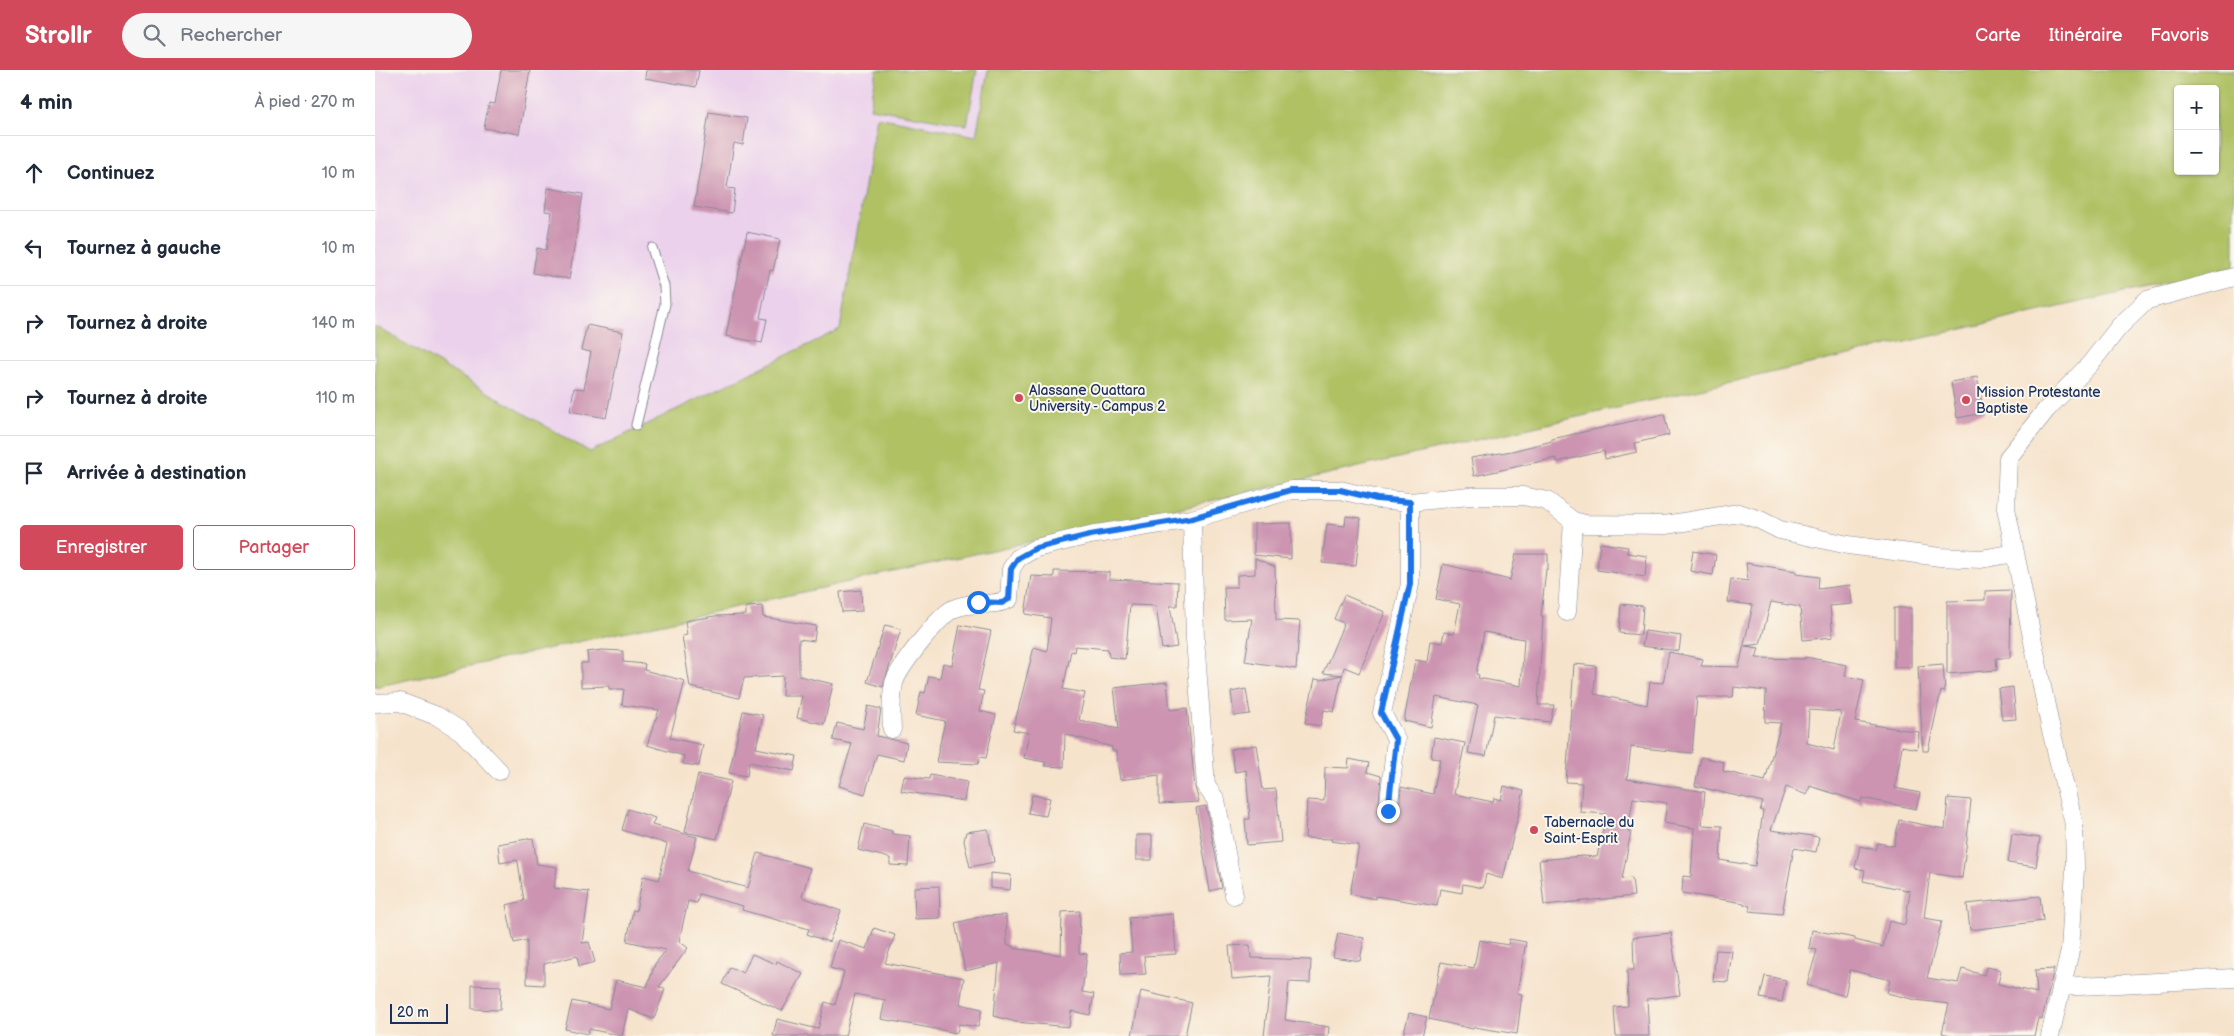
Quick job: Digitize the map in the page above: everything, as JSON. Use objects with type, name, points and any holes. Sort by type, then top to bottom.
[{"type":"street","points":[[2050,1036],[2070,951],[2075,869],[2073,824],[2050,726],[2005,508],[2008,458],[2047,410],[2091,364],[2119,326],[2147,300],[2234,277]]},
{"type":"street","points":[[892,729],[890,713],[895,682],[913,653],[935,626],[953,609],[978,602],[1002,603],[1009,599],[1011,569],[1018,558],[1036,548],[1090,535],[1192,518],[1291,490],[1340,490],[1377,499],[1410,502],[1469,496],[1523,496],[1547,501],[1573,521],[1585,524],[1665,525],[1739,513],[1760,520],[1780,530],[1849,545],[1940,557],[1981,559],[2015,553]]},
{"type":"street","points":[[1388,811],[1396,740],[1381,713],[1410,584],[1410,502]]},
{"type":"street","points":[[1192,518],[1195,639],[1206,786],[1216,800],[1234,895]]},
{"type":"street","points":[[1567,612],[1573,521]]},
{"type":"street","points":[[375,703],[400,702],[437,716],[461,731],[499,771]]},
{"type":"street","points":[[2061,987],[2234,978]]},
{"type":"lane","points":[[636,425],[665,304],[663,286],[652,248]]},
{"type":"shaded area","name":"Alassane Ouattara University - Campus 2","points":[[375,70],[2234,70],[2234,267],[375,687]]},
{"type":"green space","points":[[877,70],[977,70],[967,125],[870,108]]},
{"type":"green space","name":"Alassane Ouattara University - Campus 2","points":[[988,70],[2234,70],[2234,267],[1092,528],[375,687],[375,326],[590,452],[840,329],[877,117],[976,136]]},
{"type":"building","points":[[501,70],[530,70],[519,134],[484,128],[489,103],[495,104]]},
{"type":"building","points":[[646,70],[699,70],[696,87],[645,78]]},
{"type":"building","points":[[709,112],[747,118],[743,145],[734,143],[727,188],[735,189],[732,213],[694,207]]},
{"type":"building","points":[[548,188],[583,194],[569,279],[533,273],[537,248],[546,250],[552,212],[545,211]]},
{"type":"building","points":[[747,232],[780,239],[773,271],[770,270],[760,318],[767,319],[762,343],[726,336]]},
{"type":"building","points":[[587,325],[623,332],[606,418],[570,411],[574,388],[584,389],[591,352],[581,350]]},
{"type":"building","points":[[1977,377],[1984,413],[1957,418],[1951,382]]},
{"type":"building","points":[[1664,414],[1669,435],[1635,443],[1637,452],[1605,459],[1604,451],[1557,462],[1556,458],[1474,476],[1471,458],[1512,451],[1552,441],[1552,439]]},
{"type":"building","points":[[1346,516],[1361,518],[1356,566],[1322,563],[1327,524],[1345,526]]},
{"type":"building","points":[[1291,523],[1291,559],[1254,555],[1254,524]]},
{"type":"building","points":[[1600,543],[1628,547],[1627,553],[1647,556],[1645,577],[1597,570]]},
{"type":"building","points":[[1693,551],[1716,555],[1713,575],[1690,571]]},
{"type":"building","points":[[1516,554],[1548,554],[1548,569],[1546,569],[1541,616],[1543,616],[1538,705],[1554,705],[1550,722],[1494,715],[1486,756],[1468,753],[1478,705],[1436,697],[1431,727],[1404,721],[1415,660],[1427,662],[1430,641],[1442,643],[1444,632],[1454,634],[1460,604],[1436,599],[1443,564],[1510,580]],"holes":[[[1484,632],[1524,639],[1521,686],[1478,678],[1479,675],[1476,674]]]},
{"type":"building","points":[[1255,558],[1275,567],[1276,620],[1300,621],[1296,669],[1245,661],[1252,619],[1225,620],[1224,587],[1237,587],[1237,575],[1255,574]]},
{"type":"building","points":[[1746,563],[1796,571],[1796,574],[1819,577],[1818,589],[1850,585],[1852,604],[1830,606],[1833,637],[1803,640],[1800,607],[1771,602],[1760,644],[1745,646],[1759,648],[1756,658],[1805,659],[1805,657],[1847,665],[1845,676],[1864,680],[1855,722],[1919,732],[1917,749],[1902,746],[1895,788],[1920,793],[1916,809],[1862,798],[1861,802],[1810,786],[1807,795],[1786,787],[1771,830],[1819,837],[1816,852],[1794,848],[1782,914],[1749,911],[1750,906],[1744,905],[1744,903],[1682,893],[1683,876],[1691,877],[1694,828],[1664,823],[1667,803],[1633,798],[1628,832],[1631,832],[1622,879],[1632,878],[1634,896],[1544,905],[1539,860],[1583,856],[1597,857],[1606,814],[1580,812],[1582,783],[1566,782],[1574,664],[1596,666],[1594,694],[1647,705],[1650,682],[1663,683],[1669,652],[1703,659],[1701,666],[1739,667],[1753,605],[1728,602],[1731,579],[1748,581]],"holes":[[[1734,687],[1766,691],[1765,722],[1781,723],[1765,781],[1723,771],[1724,762],[1701,757],[1695,786],[1763,802],[1760,810],[1763,811],[1755,866],[1720,860],[1722,826],[1702,825],[1705,792],[1627,779],[1631,747],[1692,753],[1697,697],[1733,697]],[[1809,710],[1841,712],[1834,750],[1807,743]]]},
{"type":"building","points":[[1054,571],[1109,572],[1109,579],[1178,582],[1177,606],[1170,606],[1177,647],[1162,649],[1156,606],[1130,605],[1125,659],[1109,657],[1108,649],[1075,646],[1074,652],[1071,651],[1063,689],[1085,693],[1079,720],[1119,729],[1114,688],[1167,682],[1170,710],[1187,708],[1195,787],[1199,802],[1159,804],[1159,775],[1120,780],[1116,751],[1112,751],[1112,747],[1065,734],[1064,767],[1045,766],[1045,762],[1024,758],[1029,733],[1013,730],[1034,647],[1047,651],[1051,618],[1025,614],[1031,576],[1054,577]]},
{"type":"building","points":[[861,590],[862,611],[842,612],[840,592]]},
{"type":"building","points":[[2011,590],[2010,658],[1996,658],[1997,670],[1947,674],[1947,601],[1985,600],[1985,591]]},
{"type":"building","points":[[1344,595],[1385,612],[1359,673],[1344,667],[1334,712],[1324,710],[1320,726],[1305,723],[1315,679],[1320,680],[1342,675],[1323,673],[1344,623],[1334,619]]},
{"type":"building","points":[[1621,604],[1643,606],[1641,635],[1619,633]]},
{"type":"building","points":[[762,606],[763,617],[816,626],[814,641],[799,639],[799,676],[833,684],[824,724],[797,718],[802,696],[782,696],[783,676],[744,678],[739,698],[690,687],[682,636],[687,635],[685,621],[715,616],[746,615],[746,607]]},
{"type":"building","points":[[1894,608],[1911,608],[1911,667],[1894,667]]},
{"type":"building","points":[[885,625],[901,629],[883,687],[867,682]]},
{"type":"building","points":[[960,625],[991,631],[978,690],[984,691],[980,711],[996,715],[986,758],[980,757],[978,764],[936,762],[945,721],[916,715],[921,692],[925,693],[929,676],[940,678],[943,663],[952,665]]},
{"type":"building","points":[[1645,631],[1681,636],[1679,651],[1642,646]]},
{"type":"building","points":[[602,650],[623,651],[623,662],[645,664],[644,670],[685,681],[670,738],[703,745],[699,766],[683,764],[684,756],[647,745],[659,710],[622,705],[624,689],[609,689],[609,686],[581,687],[581,663],[588,663],[587,652]]},
{"type":"building","points":[[1943,664],[1945,692],[1941,691],[1928,751],[1923,751],[1918,666]]},
{"type":"building","points":[[2013,687],[2016,719],[2002,720],[1998,689]]},
{"type":"building","points":[[1246,689],[1250,714],[1234,716],[1231,692]]},
{"type":"building","points":[[868,706],[881,709],[877,736],[907,743],[904,760],[877,754],[865,794],[839,786],[852,744],[833,740],[837,723],[863,729]]},
{"type":"building","points":[[743,711],[763,715],[756,748],[797,756],[794,771],[749,762],[747,776],[729,773]]},
{"type":"building","points":[[1434,737],[1465,743],[1454,794],[1493,802],[1494,798],[1501,800],[1504,786],[1524,791],[1503,879],[1486,874],[1483,888],[1463,884],[1462,893],[1440,889],[1437,906],[1376,896],[1376,899],[1350,894],[1359,845],[1331,841],[1332,839],[1305,838],[1307,800],[1324,801],[1325,767],[1348,768],[1349,759],[1369,763],[1367,772],[1381,776],[1378,815],[1382,820],[1393,820],[1399,812],[1401,787],[1433,794],[1440,759],[1431,758]]},
{"type":"building","points":[[1256,745],[1263,790],[1276,789],[1281,842],[1247,845],[1245,819],[1250,819],[1246,770],[1235,772],[1231,749]]},
{"type":"building","points":[[698,774],[731,781],[717,839],[685,832]]},
{"type":"building","points":[[930,775],[967,782],[964,801],[901,791],[904,776],[929,779]]},
{"type":"building","points":[[1032,795],[1050,798],[1046,816],[1028,813]]},
{"type":"building","points":[[1948,798],[1971,800],[1967,840],[1962,878],[1930,873],[1924,918],[1942,921],[1927,978],[1958,983],[1962,969],[1984,975],[1986,967],[2001,970],[1998,984],[2037,993],[2035,970],[2054,969],[2042,1019],[2038,1018],[2034,1036],[1955,1036],[1942,1033],[1949,1004],[1916,1000],[1887,993],[1890,980],[1850,970],[1845,996],[1807,985],[1817,950],[1809,949],[1812,930],[1855,938],[1855,940],[1883,947],[1889,921],[1905,925],[1910,891],[1863,881],[1865,870],[1855,868],[1860,846],[1876,850],[1878,843],[1894,846],[1899,820],[1945,829]]},
{"type":"building","points":[[1206,806],[1222,888],[1210,891],[1196,808]]},
{"type":"building","points":[[628,809],[655,818],[652,825],[697,837],[688,871],[748,888],[758,853],[810,868],[802,897],[841,911],[829,942],[807,934],[809,929],[742,910],[743,906],[699,894],[697,903],[688,901],[679,941],[688,948],[659,987],[665,989],[654,1019],[628,1009],[622,1036],[589,1029],[588,1034],[565,1029],[572,1001],[609,1009],[616,980],[647,987],[655,964],[666,950],[627,941],[633,910],[636,911],[643,876],[659,880],[667,844],[622,830]]},
{"type":"building","points":[[864,824],[892,831],[892,834],[910,836],[908,866],[890,865],[890,858],[858,850]]},
{"type":"building","points":[[988,829],[994,862],[970,867],[964,841],[966,832]]},
{"type":"building","points":[[2012,834],[2040,838],[2036,867],[2008,863]]},
{"type":"building","points":[[1136,835],[1152,835],[1152,860],[1136,860]]},
{"type":"building","points":[[533,838],[537,864],[557,867],[554,888],[589,892],[582,943],[589,942],[595,962],[579,966],[577,956],[544,964],[544,985],[527,984],[527,940],[514,943],[506,905],[524,901],[518,862],[517,860],[500,863],[498,844]]},
{"type":"building","points":[[990,873],[1011,875],[1010,890],[990,888]]},
{"type":"building","points":[[939,886],[940,918],[915,919],[914,887]]},
{"type":"building","points":[[2040,896],[2043,921],[1970,930],[1967,904]]},
{"type":"building","points":[[1080,911],[1079,953],[1087,954],[1082,992],[1094,994],[1090,1015],[1071,1011],[1069,1027],[1016,1022],[994,1016],[999,963],[965,971],[955,923],[984,916],[1006,915],[1007,945],[1013,946],[1013,948],[1061,955],[1062,912]]},
{"type":"building","points":[[1173,914],[1176,954],[1144,956],[1146,974],[1121,975],[1120,953],[1132,952],[1129,918]]},
{"type":"building","points":[[874,928],[895,935],[885,963],[964,978],[960,1004],[982,1009],[978,1027],[959,1024],[957,1033],[881,1019],[885,1000],[855,994],[845,1036],[773,1036],[777,1019],[818,1029],[825,1002],[835,1005],[844,972],[830,968],[838,940],[867,949]]},
{"type":"building","points":[[1338,933],[1364,938],[1360,961],[1333,957]]},
{"type":"building","points":[[1671,933],[1680,995],[1647,999],[1649,1036],[1616,1036],[1614,1007],[1628,1006],[1627,970],[1634,970],[1633,937]]},
{"type":"building","points":[[1509,939],[1526,942],[1517,993],[1522,994],[1517,1034],[1474,1027],[1473,1029],[1429,1019],[1441,962],[1474,968],[1479,940],[1508,945]]},
{"type":"building","points":[[1250,945],[1251,958],[1311,960],[1310,983],[1289,982],[1285,1020],[1329,1027],[1328,1036],[1264,1036],[1271,976],[1232,979],[1229,946]]},
{"type":"building","points":[[1716,950],[1732,951],[1728,982],[1713,981]]},
{"type":"building","points":[[752,954],[776,964],[777,961],[803,974],[782,1011],[722,984],[730,967],[743,973]]},
{"type":"building","points":[[1765,976],[1786,980],[1782,1002],[1760,998]]},
{"type":"building","points":[[472,985],[501,986],[500,1010],[472,1009]]},
{"type":"building","points":[[1141,991],[1192,1003],[1185,1036],[1132,1036]]},
{"type":"building","points":[[1409,1013],[1427,1017],[1422,1036],[1403,1036]]},
{"type":"place","name":"Alassane Ouattara University - Campus 2","points":[[1019,398]]},
{"type":"place","name":"Mission Protestante Baptiste","points":[[1966,400]]},
{"type":"place","name":"Tabernacle du Saint-Esprit","points":[[1534,830]]},
{"type":"route","points":[[978,602],[1002,603],[1009,599],[1011,569],[1018,558],[1029,554],[1036,548],[1090,535],[1192,518],[1291,490],[1340,490],[1377,499],[1410,502],[1410,584],[1391,676],[1381,713],[1396,740],[1388,811]]}]
